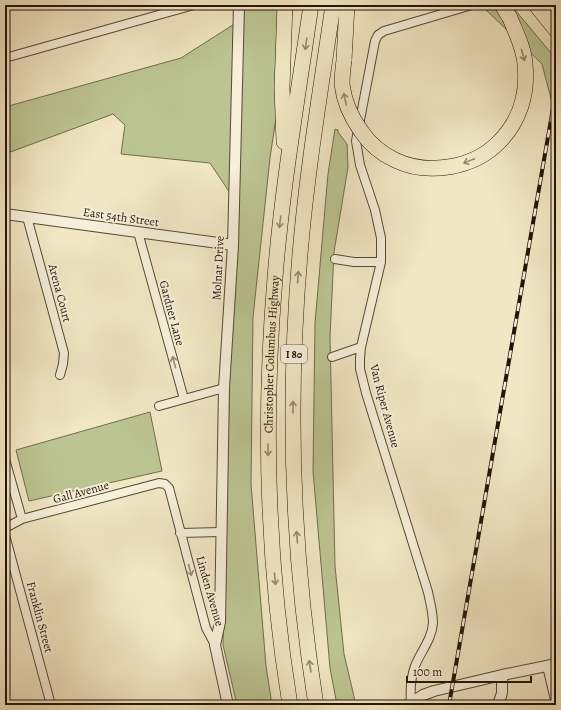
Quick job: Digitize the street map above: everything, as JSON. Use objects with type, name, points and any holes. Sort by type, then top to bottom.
[{"type":"highway","points":[[285,5],[282,87],[285,183]]},
{"type":"highway","name":"Christopher Columbus Highway","points":[[290,705],[274,573],[268,443],[269,378],[272,312],[285,183],[311,5]]},
{"type":"highway","name":"Christopher Columbus Highway","points":[[316,705],[304,619],[298,544],[294,455],[294,372],[298,282],[305,208],[333,5]]},
{"type":"highway","points":[[347,5],[342,84],[346,103],[353,120],[366,138],[378,150],[395,161],[416,166],[438,168],[459,165],[482,156],[499,142],[513,124],[522,106],[526,84],[525,62],[519,39],[510,18],[502,5]]},
{"type":"highway","points":[[538,7],[556,30]]},
{"type":"street","points":[[5,58],[194,5]]},
{"type":"street","name":"Molnar Drive","points":[[215,645],[220,622],[224,388],[233,246],[239,5]]},
{"type":"street","name":"Van Riper Avenue","points":[[409,704],[415,665],[430,636],[433,624],[432,612],[428,592],[366,393],[360,369],[361,347],[380,262],[381,238],[375,210],[360,164],[356,141],[375,41],[378,35],[384,31],[472,5]]},
{"type":"street","name":"East 54th Street","points":[[5,214],[233,246]]},
{"type":"street","name":"Arena Court","points":[[26,217],[64,353],[60,376]]},
{"type":"street","name":"Gardner Lane","points":[[138,232],[184,399]]},
{"type":"street","points":[[335,259],[354,262],[380,262]]},
{"type":"street","points":[[332,357],[361,347]]},
{"type":"street","points":[[159,406],[224,388]]},
{"type":"street","points":[[5,459],[22,520]]},
{"type":"street","name":"Gall Avenue","points":[[5,528],[22,520],[159,483],[165,484]]},
{"type":"street","name":"Linden Avenue","points":[[165,484],[169,488],[206,628],[215,645],[228,705]]},
{"type":"street","points":[[180,533],[221,532]]},
{"type":"street","name":"Franklin Street","points":[[5,535],[51,705]]},
{"type":"street","points":[[409,704],[434,690],[552,665],[556,704]]},
{"type":"street","points":[[498,705],[502,693],[502,675]]},
{"type":"green space","points":[[239,5],[293,5],[270,158],[253,317],[251,484],[266,666],[272,705],[237,705],[223,645],[234,199],[210,163],[121,154],[125,125],[113,114],[5,154],[5,107],[181,58],[239,21]]},
{"type":"green space","points":[[481,5],[511,5],[556,59],[556,118],[542,64]]},
{"type":"green space","points":[[335,129],[338,130],[347,144],[348,167],[334,252],[330,337],[335,566],[344,654],[356,705],[337,705],[330,668],[313,471],[315,323],[328,174]]},
{"type":"green space","points":[[150,412],[162,471],[29,501],[16,450]]},
{"type":"railway","points":[[449,705],[556,91]]}]
